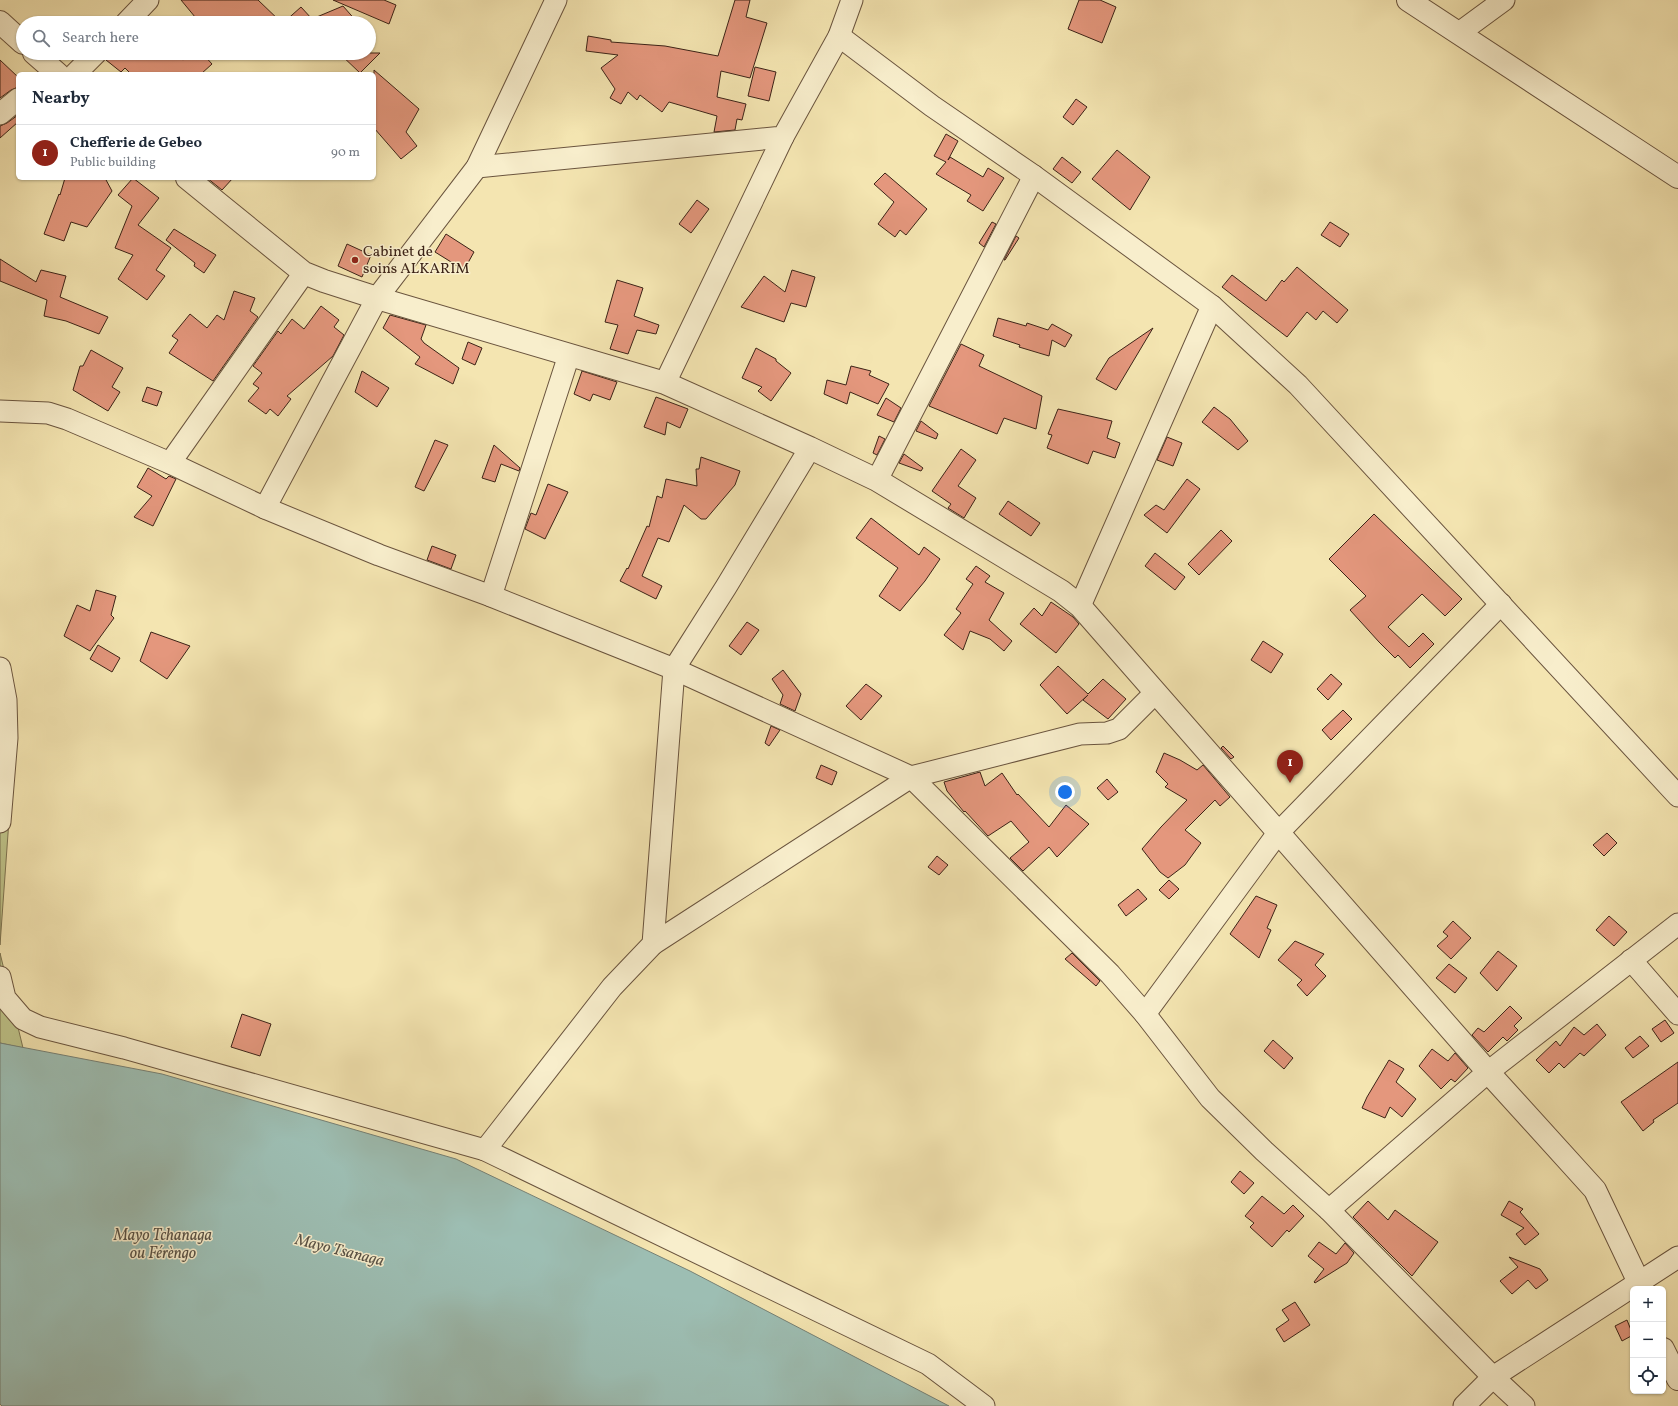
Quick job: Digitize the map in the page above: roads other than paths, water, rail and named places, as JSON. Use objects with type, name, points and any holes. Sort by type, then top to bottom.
[{"type":"street","points":[[133,16],[148,0]]},
{"type":"street","points":[[265,508],[377,298],[478,167],[556,0]]},
{"type":"street","points":[[665,383],[783,138],[839,36],[852,0]]},
{"type":"street","points":[[1408,0],[1678,177]]},
{"type":"street","points":[[1459,34],[1504,0]]},
{"type":"street","points":[[0,22],[16,37]]},
{"type":"street","points":[[839,36],[932,106],[1034,176],[1212,306],[1298,385],[1678,796]]},
{"type":"street","points":[[41,60],[53,72]]},
{"type":"street","points":[[77,72],[89,60]]},
{"type":"street","points":[[0,114],[16,101]]},
{"type":"street","points":[[478,167],[783,138]]},
{"type":"street","points":[[877,480],[1034,176]]},
{"type":"street","points":[[189,180],[304,272],[324,281],[377,298],[665,383],[810,448],[877,480],[1061,591],[1080,606],[1488,1072],[1595,1190],[1641,1285]]},
{"type":"street","points":[[170,463],[304,272]]},
{"type":"street","points":[[1080,606],[1212,306]]},
{"type":"street","points":[[491,596],[569,355]]},
{"type":"street","points":[[0,411],[48,413],[67,418],[170,463],[265,508],[379,555],[491,596],[674,669],[911,777],[1110,974],[1145,1014],[1210,1098],[1264,1151],[1328,1210],[1493,1377],[1524,1406]]},
{"type":"street","points":[[653,944],[674,669],[726,587],[810,448]]},
{"type":"street","points":[[1145,1014],[1278,833],[1501,604]]},
{"type":"street","points":[[0,668],[6,700],[7,738],[0,822]]},
{"type":"street","points":[[485,1150],[612,987],[653,944],[911,777],[1080,734],[1107,733],[1119,729],[1155,692]]},
{"type":"street","points":[[1328,1210],[1488,1072],[1678,924]]},
{"type":"street","points":[[1631,960],[1678,1014]]},
{"type":"street","points":[[0,977],[5,998],[23,1019],[40,1027],[132,1050],[485,1150],[928,1364],[984,1406]]},
{"type":"street","points":[[1464,1406],[1493,1377],[1641,1285],[1678,1257]]},
{"type":"street","points":[[1666,1355],[1678,1379]]},
{"type":"water","name":"Mayo Tchanaga ou Férèngo","points":[[0,1043],[162,1074],[456,1159],[690,1271],[949,1406],[2,1406],[0,1404]]},
{"type":"place","name":"Cabinet de soins ALKARIM","points":[[355,260]]},
{"type":"place","name":"Chefferie de Gebeo","points":[[1290,783]]},
{"type":"water label","name":"Mayo Tsanaga","points":[[340,1249]]}]
